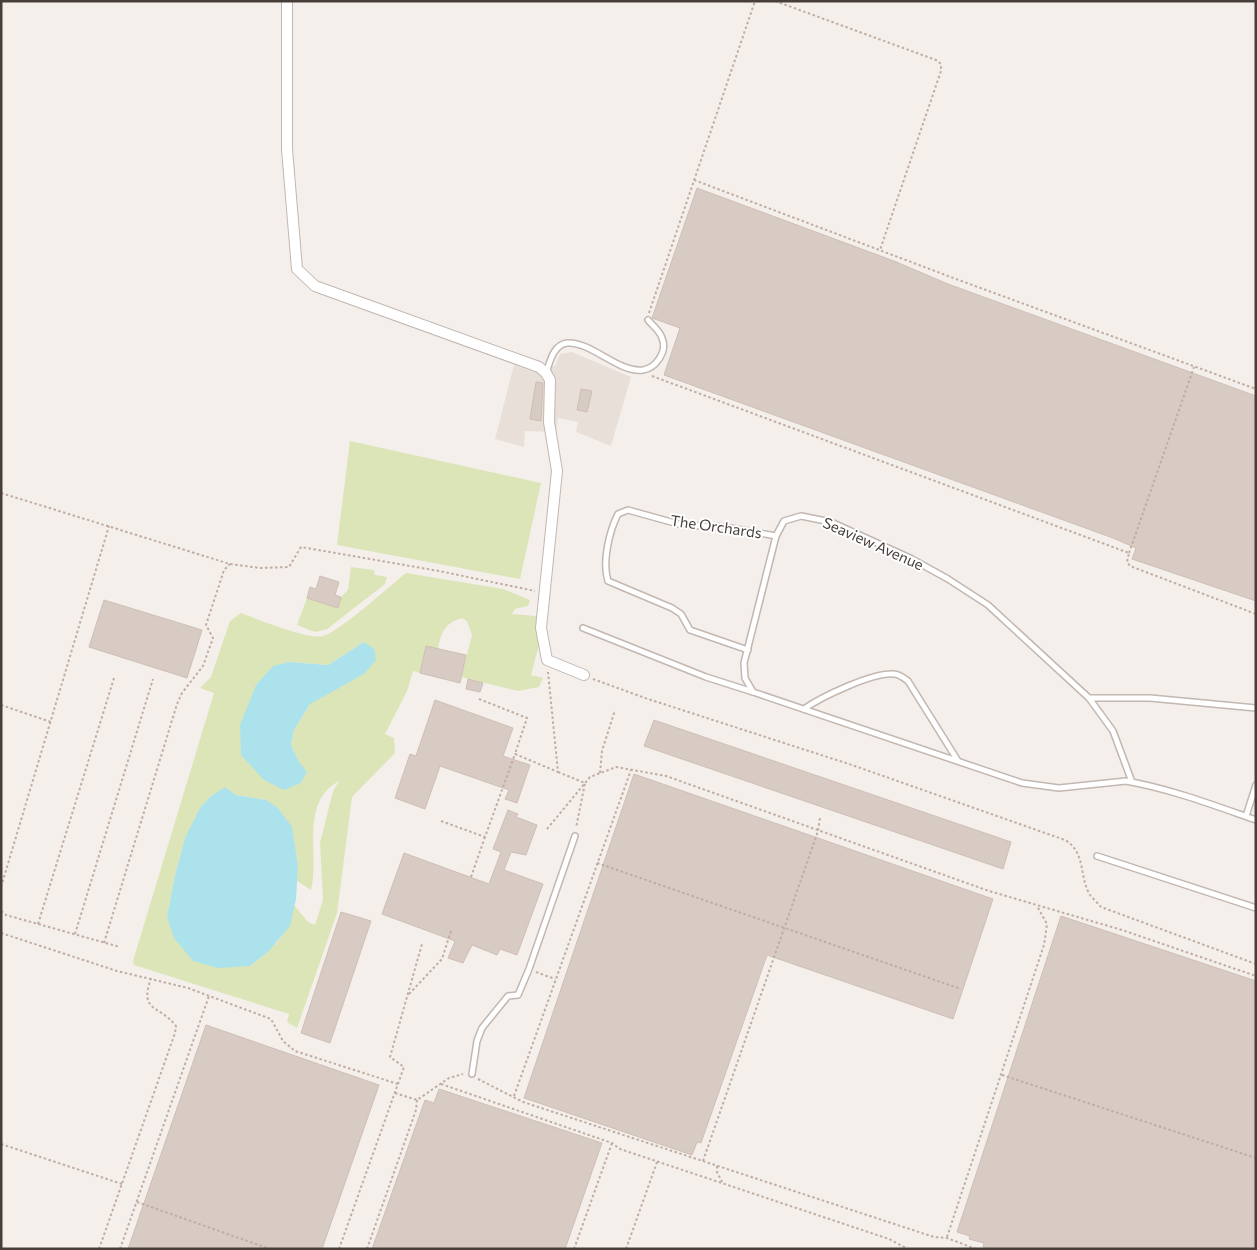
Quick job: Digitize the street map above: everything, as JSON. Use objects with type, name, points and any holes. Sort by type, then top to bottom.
[{"type":"street","points":[[287,1],[287,149],[297,269],[315,286],[539,367],[546,373],[551,390],[549,422],[557,471],[542,628],[547,660],[584,675]]},
{"type":"lane","points":[[546,373],[553,353],[559,346],[566,343],[584,348],[636,370],[652,367],[658,360],[664,346],[663,338],[648,320]]},
{"type":"lane","name":"The Orchards","points":[[748,650],[690,630],[681,614],[672,608],[608,581],[605,571],[612,525],[618,514],[628,510],[682,526],[725,527],[776,536]]},
{"type":"lane","name":"Seaview Avenue","points":[[754,692],[745,678],[744,663],[776,536],[784,521],[802,516],[831,522],[912,559],[948,578],[988,605],[1089,698],[1113,731],[1132,782]]},
{"type":"lane","points":[[584,628],[706,677],[1022,783],[1059,788],[1132,782],[1151,786],[1256,820]]},
{"type":"lane","points":[[804,709],[844,688],[878,675],[896,673],[908,681],[958,761]]},
{"type":"lane","points":[[1089,698],[1150,698],[1256,708]]},
{"type":"lane","points":[[1246,816],[1256,785]]},
{"type":"lane","points":[[472,1074],[482,1028],[508,996],[518,995],[529,969],[575,836]]},
{"type":"lane","points":[[1097,856],[1256,908]]},
{"type":"path","points":[[648,320],[755,1]]},
{"type":"path","points":[[775,1],[936,60],[940,64],[941,71],[880,250]]},
{"type":"path","points":[[694,180],[1194,368],[1256,389]]},
{"type":"path","points":[[1194,368],[1127,562],[1130,566],[1256,614]]},
{"type":"path","points":[[636,370],[1129,554]]},
{"type":"path","points":[[1,493],[230,564],[260,568],[289,567],[301,548],[440,571],[544,593]]},
{"type":"path","points":[[1,887],[109,526]]},
{"type":"path","points":[[104,943],[177,704],[182,693],[203,666],[213,638],[206,625],[224,570],[230,564]]},
{"type":"path","points":[[547,660],[558,772]]},
{"type":"path","points":[[584,675],[645,698],[852,765],[1066,840],[1072,844],[1079,855],[1089,894],[1101,907],[1256,964]]},
{"type":"path","points":[[38,924],[114,678]]},
{"type":"path","points":[[75,934],[153,679]]},
{"type":"path","points":[[471,877],[527,718],[479,699]]},
{"type":"path","points":[[1,705],[51,722]]},
{"type":"path","points":[[600,773],[602,751],[615,710]]},
{"type":"path","points":[[515,754],[585,783]]},
{"type":"path","points":[[547,829],[590,777],[616,767],[666,776],[989,891],[1122,930],[1256,976]]},
{"type":"path","points":[[514,1096],[631,770]]},
{"type":"path","points":[[575,836],[585,783]]},
{"type":"path","points":[[703,1162],[818,831],[820,818]]},
{"type":"path","points":[[441,821],[485,838]]},
{"type":"path","points":[[598,863],[962,989]]},
{"type":"path","points":[[947,1238],[1047,934],[1044,916],[1035,904]]},
{"type":"path","points":[[1,911],[6,915],[120,948]]},
{"type":"path","points":[[408,996],[442,959],[451,931]]},
{"type":"path","points":[[1,933],[117,971],[151,978],[209,996],[271,1019],[283,1041],[295,1051],[398,1084]]},
{"type":"path","points":[[340,1249],[404,1067],[390,1057],[422,944]]},
{"type":"path","points":[[529,969],[556,979]]},
{"type":"path","points":[[100,1249],[176,1032],[176,1026],[172,1021],[152,1008],[148,1002],[146,996],[151,978]]},
{"type":"path","points":[[120,1249],[209,996]]},
{"type":"path","points":[[367,1249],[416,1110],[417,1100],[459,1074],[472,1074],[483,1084],[514,1096],[523,1102],[934,1237],[947,1238],[976,1249]]},
{"type":"path","points":[[1002,1075],[1256,1158]]},
{"type":"path","points":[[440,1084],[612,1143],[620,1149],[657,1162],[889,1240],[908,1249]]},
{"type":"path","points":[[395,1093],[417,1100]]},
{"type":"path","points":[[574,1249],[612,1143]]},
{"type":"path","points":[[1,1144],[122,1184]]},
{"type":"path","points":[[626,1249],[657,1162]]},
{"type":"path","points":[[717,1166],[717,1172],[723,1184]]},
{"type":"path","points":[[137,1202],[270,1249]]},
{"type":"shaded area","points":[[572,352],[631,377],[611,446],[576,432],[578,422],[558,418],[556,432],[525,431],[524,447],[495,439],[514,365],[534,372],[555,366],[560,354]]},
{"type":"green space","points":[[350,441],[541,483],[520,579],[337,545]]},
{"type":"green space","points":[[351,567],[374,570],[375,575],[387,577],[385,584],[327,629],[315,632],[297,625],[307,598],[338,608],[341,597],[348,590]]},
{"type":"green space","points":[[406,573],[503,589],[530,600],[528,606],[515,609],[512,614],[536,616],[540,641],[531,675],[543,678],[539,687],[518,691],[461,677],[472,635],[467,621],[462,618],[456,620],[445,629],[438,649],[426,647],[420,673],[413,671],[407,691],[385,734],[394,738],[395,753],[352,797],[337,913],[297,1028],[287,1022],[289,1014],[134,965],[133,961],[214,693],[200,688],[211,677],[230,621],[241,613],[295,632],[323,636],[331,633],[352,618]],"holes":[[[364,642],[333,689],[310,704],[294,730],[291,745],[299,762],[256,685],[289,662],[328,665]],[[339,781],[333,791],[320,843],[323,900],[315,925],[308,922],[294,905],[288,925],[279,940],[250,966],[167,917],[175,875],[185,838],[236,795],[266,800],[298,867],[297,881],[311,890],[315,816],[319,802],[327,791]]]},
{"type":"water","points":[[364,642],[374,649],[376,660],[364,674],[310,704],[294,730],[291,745],[299,762],[307,772],[301,783],[284,790],[264,780],[241,755],[240,725],[256,685],[273,666],[289,662],[328,665]]},
{"type":"water","points":[[225,787],[236,795],[266,800],[278,808],[292,827],[298,867],[296,899],[290,926],[269,951],[250,966],[218,968],[193,961],[174,938],[167,917],[175,875],[185,838],[200,808],[211,796]]},
{"type":"building","points":[[697,188],[894,261],[948,284],[1256,396],[1256,601],[1132,559],[1136,548],[1113,538],[664,375],[680,328],[652,318]]},
{"type":"building","points":[[536,382],[543,383],[541,421],[530,419]]},
{"type":"building","points":[[581,389],[592,391],[587,412],[577,410]]},
{"type":"building","points":[[320,576],[339,582],[335,595],[341,597],[338,608],[307,598],[310,587],[316,589]]},
{"type":"building","points":[[104,600],[202,630],[187,678],[89,647]]},
{"type":"building","points":[[426,646],[466,655],[460,683],[420,673]]},
{"type":"building","points":[[468,679],[483,683],[480,692],[466,689]]},
{"type":"building","points":[[435,700],[513,728],[503,756],[530,765],[517,803],[505,799],[509,790],[440,766],[425,809],[395,798],[410,754],[416,756]]},
{"type":"building","points":[[654,720],[1011,842],[1003,869],[644,746]]},
{"type":"building","points":[[634,774],[993,899],[953,1019],[767,955],[701,1143],[697,1142],[692,1155],[524,1098]]},
{"type":"building","points":[[508,810],[518,814],[516,817],[537,825],[526,855],[511,852],[504,870],[543,884],[517,955],[500,949],[497,955],[472,945],[463,963],[448,958],[455,941],[382,914],[404,853],[489,884],[501,852],[493,849]]},
{"type":"building","points":[[341,912],[371,921],[330,1043],[301,1033]]},
{"type":"building","points":[[1061,916],[1256,981],[1256,1249],[989,1249],[983,1247],[984,1243],[969,1239],[970,1236],[957,1232]]},
{"type":"building","points":[[206,1025],[379,1085],[322,1249],[128,1249]]},
{"type":"building","points":[[439,1089],[602,1143],[565,1249],[372,1249],[425,1100],[434,1103]]}]
